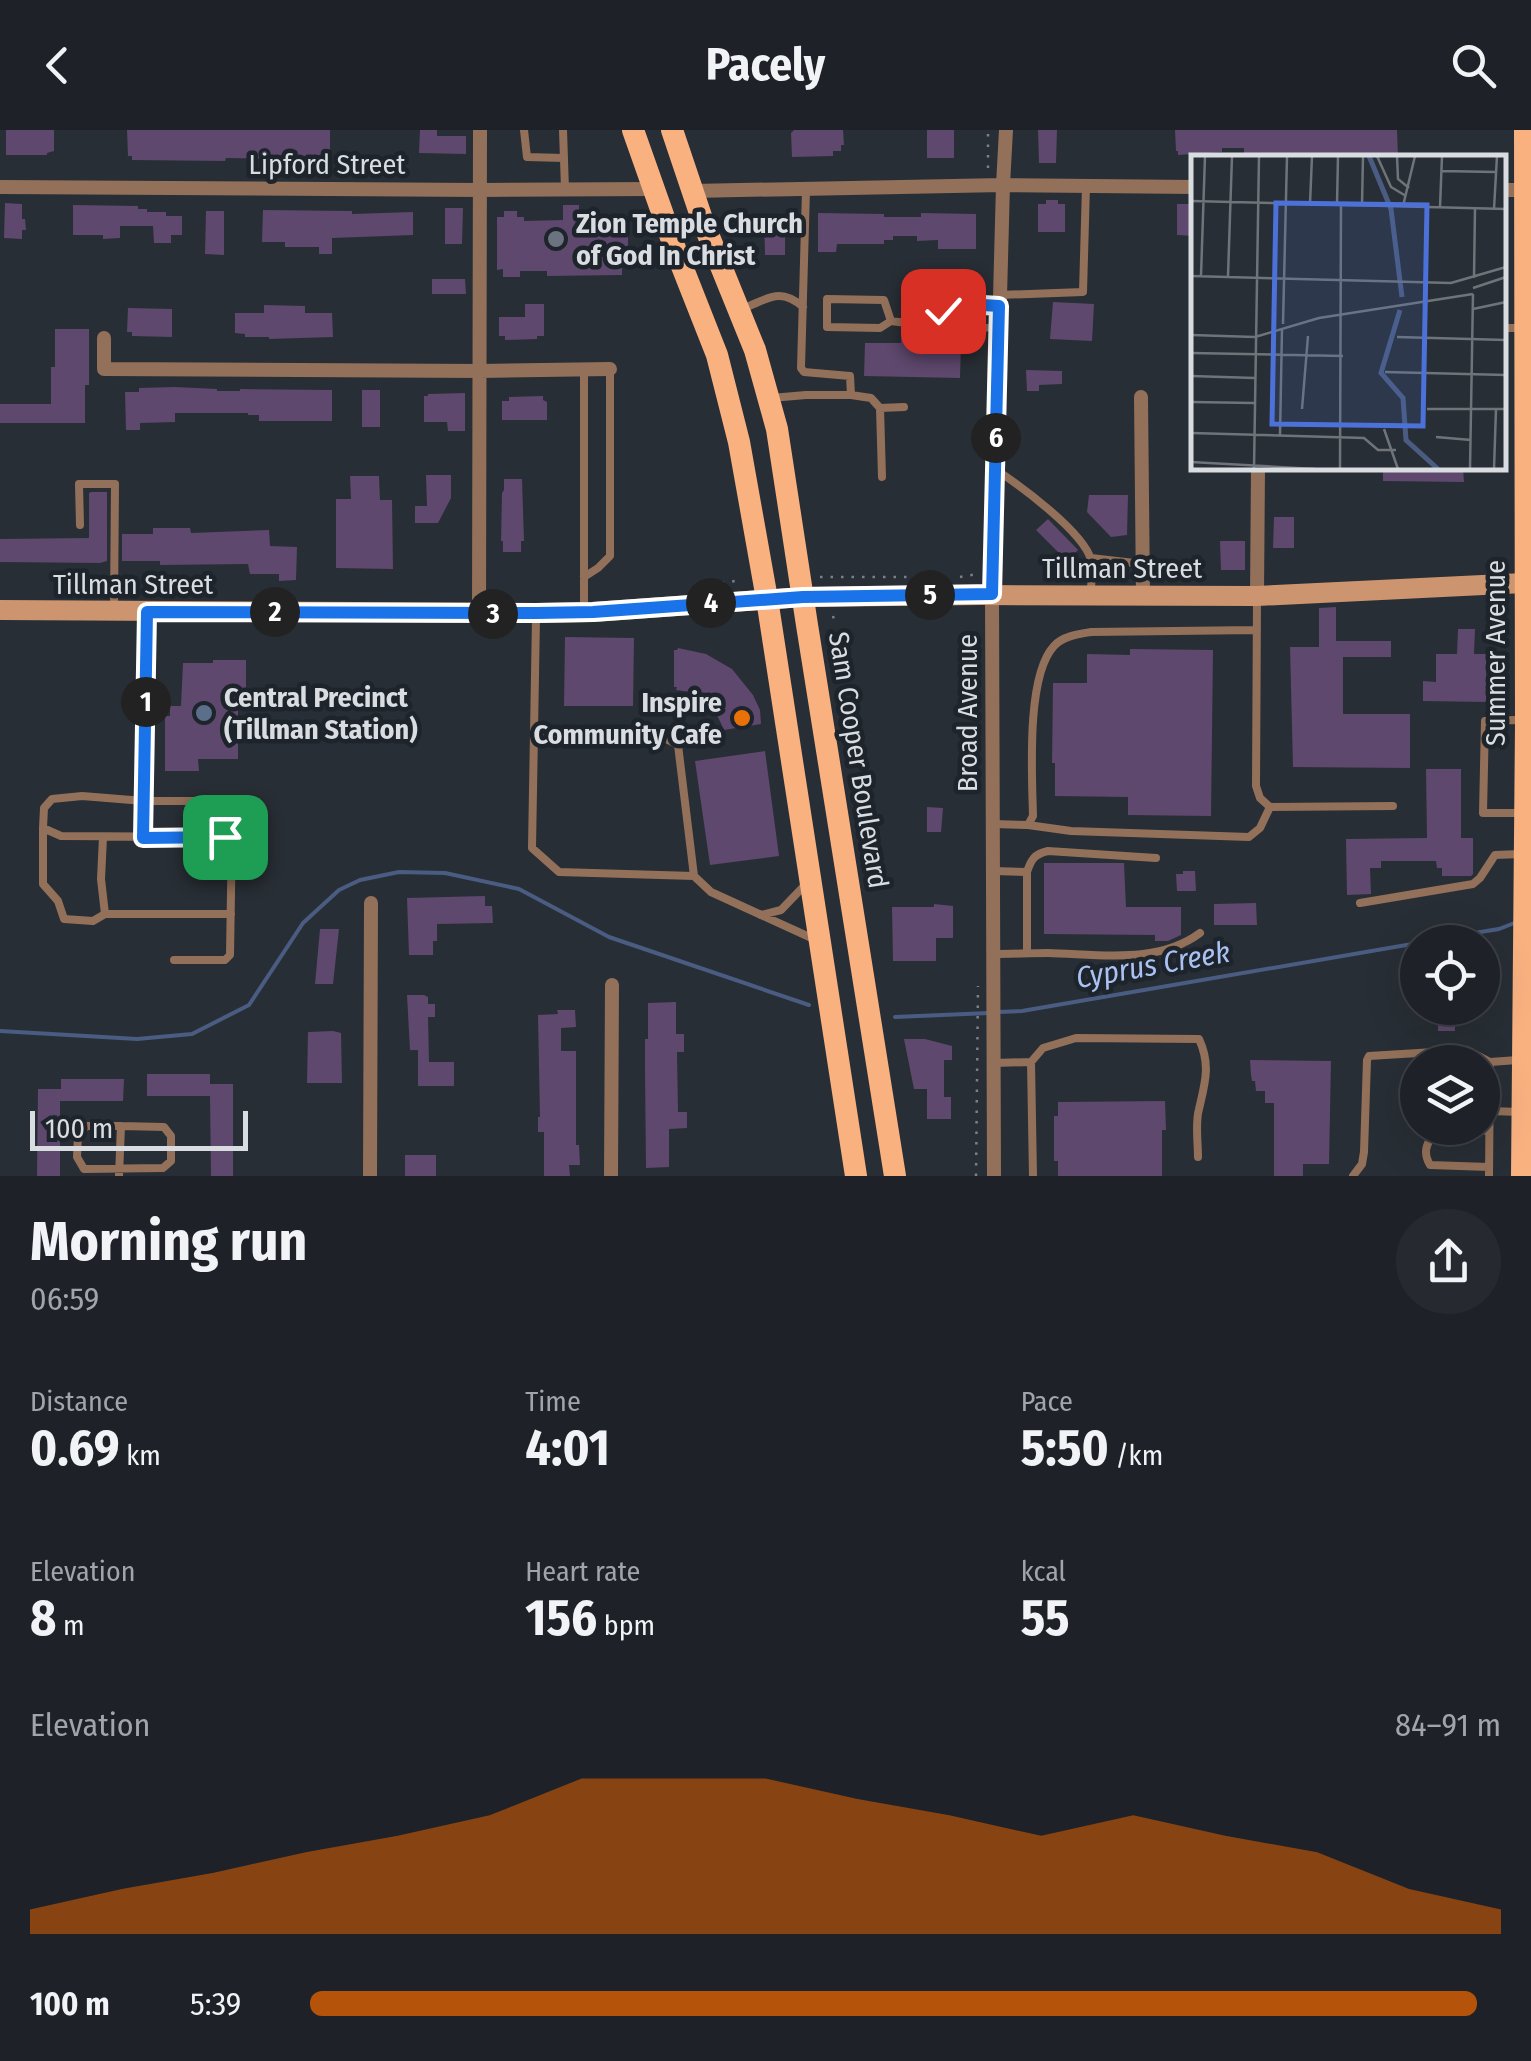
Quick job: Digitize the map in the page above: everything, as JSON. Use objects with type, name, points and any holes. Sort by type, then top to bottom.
[{"type":"main road","points":[[634,130],[716,355],[740,442],[856,1176]]},
{"type":"main road","name":"Sam Cooper Boulevard","points":[[672,130],[755,350],[778,428],[896,1176]]},
{"type":"main road","name":"Summer Avenue","points":[[1522,1176],[1522,1059],[1527,1012],[1523,893],[1528,724],[1524,583],[1528,550],[1528,367],[1515,328],[1525,130]]},
{"type":"main road","name":"Tillman Street","points":[[0,610],[536,613],[803,597],[1257,596],[1524,583]]},
{"type":"street","points":[[478,614],[480,130]]},
{"type":"street","name":"Broad Avenue","points":[[994,1176],[994,1046],[986,991],[994,954],[992,594],[1006,130]]},
{"type":"street","name":"Lipford Street","points":[[0,187],[654,188]]},
{"type":"street","points":[[692,191],[1191,187]]},
{"type":"street","points":[[104,338],[104,369],[610,370]]},
{"type":"street","points":[[1141,397],[1143,596]]},
{"type":"street","points":[[1257,596],[1258,470]]},
{"type":"street","points":[[370,1176],[371,903]]},
{"type":"street","points":[[612,985],[612,1176]]},
{"type":"lane","points":[[524,130],[526,157],[564,158]]},
{"type":"lane","points":[[564,130],[565,189]]},
{"type":"lane","points":[[907,310],[962,310],[967,304],[1083,292],[1086,186]]},
{"type":"lane","points":[[806,190],[801,368],[804,372],[850,376],[852,395]]},
{"type":"lane","points":[[739,310],[778,295],[803,307]]},
{"type":"lane","points":[[891,321],[884,300],[827,299],[827,327],[880,328],[891,321],[952,324],[980,330],[999,325]]},
{"type":"lane","points":[[584,370],[584,612]]},
{"type":"lane","points":[[584,578],[610,556],[610,370]]},
{"type":"lane","points":[[769,399],[806,395],[871,398],[880,408],[882,477]]},
{"type":"lane","points":[[880,408],[904,407]]},
{"type":"lane","points":[[995,469],[1045,505],[1076,537],[1091,558],[1092,596]]},
{"type":"lane","points":[[80,524],[79,484],[115,484],[114,611]]},
{"type":"lane","points":[[1091,558],[1143,564]]},
{"type":"lane","points":[[1257,596],[1256,786],[1260,798],[1270,806],[1393,806]]},
{"type":"lane","points":[[143,838],[147,612]]},
{"type":"lane","points":[[536,613],[532,848],[559,872],[694,876]]},
{"type":"lane","points":[[1028,825],[1032,816],[1034,704],[1041,668],[1054,645],[1070,636],[1091,632],[1257,630]]},
{"type":"lane","points":[[1525,813],[1483,813],[1486,722],[1516,720],[1528,724]]},
{"type":"lane","points":[[534,735],[660,736],[678,745],[694,876],[711,892],[820,942]]},
{"type":"lane","points":[[174,960],[225,960],[230,954],[231,914],[232,830],[231,809],[224,801],[82,796],[52,799],[44,808],[43,884],[58,902],[64,919],[93,921],[105,914],[231,914]]},
{"type":"lane","points":[[993,824],[1071,832],[1250,837],[1260,828],[1270,806]]},
{"type":"lane","points":[[43,828],[61,836],[143,838],[225,837],[232,830]]},
{"type":"lane","points":[[1109,833],[1109,854]]},
{"type":"lane","points":[[103,837],[101,879],[105,914]]},
{"type":"lane","points":[[1028,953],[1028,872],[1031,860],[1038,854],[1048,851],[1156,858]]},
{"type":"lane","points":[[1360,903],[1473,884],[1494,855],[1525,853]]},
{"type":"lane","points":[[994,871],[1028,872]]},
{"type":"lane","points":[[761,915],[781,910],[810,880]]},
{"type":"lane","points":[[994,954],[1116,956],[1184,945],[1200,934]]},
{"type":"lane","points":[[1033,1176],[1031,1062],[1043,1048],[1076,1038],[1199,1040],[1206,1055],[1204,1097],[1198,1110],[1198,1157]]},
{"type":"lane","points":[[1353,1176],[1362,1164],[1364,1152],[1367,1060],[1370,1056],[1400,1054]]},
{"type":"lane","points":[[1500,1061],[1522,1059]]},
{"type":"lane","points":[[994,1062],[1031,1062]]},
{"type":"lane","points":[[1500,1112],[1523,1112]]},
{"type":"lane","points":[[87,1126],[121,1126],[164,1127],[171,1136],[171,1160],[163,1168],[120,1172],[84,1169],[77,1156],[78,1134],[87,1126]]},
{"type":"lane","points":[[120,1172],[121,1126]]},
{"type":"lane","points":[[1427,1145],[1430,1165],[1489,1172],[1490,1145]]},
{"type":"path","points":[[832,615],[836,626]]},
{"type":"path","points":[[976,1176],[977,1042],[986,991]]},
{"type":"building","points":[[6,130],[54,130],[54,151],[47,155],[6,155]]},
{"type":"building","points":[[127,130],[330,130],[330,157],[132,160],[128,156]]},
{"type":"building","points":[[420,130],[437,130],[437,136],[466,136],[466,154],[419,153]]},
{"type":"building","points":[[794,130],[843,130],[844,145],[841,151],[833,151],[833,156],[792,157]]},
{"type":"building","points":[[927,130],[954,130],[954,158],[927,158]]},
{"type":"building","points":[[1038,130],[1057,130],[1056,163],[1039,163]]},
{"type":"building","points":[[1175,130],[1397,130],[1398,155],[1244,155],[1244,148],[1178,155]]},
{"type":"building","points":[[1046,200],[1065,204],[1065,232],[1038,232],[1038,204],[1046,204]]},
{"type":"building","points":[[5,203],[22,204],[26,230],[22,230],[22,239],[4,238]]},
{"type":"building","points":[[1177,204],[1191,204],[1191,236],[1177,235]]},
{"type":"building","points":[[73,205],[138,206],[147,212],[182,216],[182,235],[171,235],[171,243],[154,243],[153,226],[120,226],[120,238],[73,235]]},
{"type":"building","points":[[563,205],[579,205],[579,220],[622,220],[622,233],[628,233],[628,263],[622,263],[622,275],[547,276],[547,271],[520,271],[520,277],[503,277],[503,269],[497,270],[497,217],[504,217],[504,211],[517,211],[517,217],[524,217],[524,221],[563,220]]},
{"type":"building","points":[[445,208],[463,208],[462,244],[445,244]]},
{"type":"building","points":[[263,210],[413,212],[413,235],[332,238],[332,254],[319,254],[319,247],[262,242]]},
{"type":"building","points":[[206,211],[224,211],[224,255],[205,254]]},
{"type":"building","points":[[818,213],[884,217],[976,214],[976,249],[938,249],[938,240],[893,236],[884,244],[837,244],[836,252],[818,252]]},
{"type":"building","points":[[764,214],[791,218],[791,232],[785,232],[785,255],[765,255]]},
{"type":"building","points":[[432,279],[465,279],[466,294],[432,294]]},
{"type":"building","points":[[930,291],[958,291],[958,302],[930,302]]},
{"type":"building","points":[[1053,302],[1094,304],[1092,341],[1050,339]]},
{"type":"building","points":[[525,304],[544,304],[544,336],[505,340],[505,336],[499,336],[499,317],[525,317]]},
{"type":"building","points":[[264,305],[305,306],[305,313],[332,313],[333,337],[269,339],[235,333],[235,313],[264,313]]},
{"type":"building","points":[[128,308],[172,309],[172,337],[132,336],[132,332],[127,332]]},
{"type":"building","points":[[55,329],[89,329],[85,423],[0,423],[0,404],[51,404]]},
{"type":"building","points":[[902,331],[956,333],[956,342],[961,342],[960,378],[864,376],[865,343],[901,343]]},
{"type":"building","points":[[1026,370],[1062,371],[1062,384],[1039,385],[1039,391],[1027,391]]},
{"type":"building","points":[[175,387],[217,391],[332,390],[332,421],[259,421],[259,415],[248,413],[175,413],[175,422],[140,423],[140,430],[126,430],[125,392]]},
{"type":"building","points":[[362,390],[380,390],[380,427],[362,427]]},
{"type":"building","points":[[465,393],[465,431],[448,431],[447,422],[424,422],[424,396]]},
{"type":"building","points":[[543,396],[547,420],[502,420],[502,401],[509,401],[509,397]]},
{"type":"building","points":[[1383,470],[1463,470],[1464,482],[1383,481]]},
{"type":"building","points":[[426,475],[451,475],[451,498],[438,523],[415,523],[415,506],[427,506]]},
{"type":"building","points":[[350,476],[379,476],[380,500],[392,500],[393,569],[336,568],[336,499],[351,499]]},
{"type":"building","points":[[504,479],[522,479],[521,552],[503,552]]},
{"type":"building","points":[[91,492],[107,492],[107,561],[0,562],[0,539],[89,538]]},
{"type":"building","points":[[1089,495],[1128,495],[1127,535],[1111,537],[1087,512]]},
{"type":"building","points":[[1274,517],[1294,517],[1294,548],[1273,548]]},
{"type":"building","points":[[1048,519],[1078,550],[1067,561],[1036,530]]},
{"type":"building","points":[[153,528],[190,528],[191,533],[269,530],[270,546],[297,547],[296,580],[279,581],[279,574],[250,574],[248,564],[160,565],[160,561],[122,561],[122,534],[153,534]]},
{"type":"building","points":[[1220,541],[1245,541],[1245,570],[1221,570]]},
{"type":"building","points":[[1336,607],[1336,641],[1391,641],[1391,657],[1343,657],[1343,714],[1410,714],[1410,768],[1293,767],[1290,647],[1319,647],[1319,608]]},
{"type":"building","points":[[1458,629],[1475,629],[1474,654],[1486,654],[1486,702],[1423,701],[1423,681],[1436,682],[1436,654],[1457,654]]},
{"type":"building","points":[[565,637],[634,638],[633,706],[564,706]]},
{"type":"building","points":[[1130,649],[1213,650],[1211,816],[1128,815],[1128,797],[1055,796],[1053,683],[1087,683],[1087,654],[1130,655]]},
{"type":"building","points":[[674,650],[706,654],[732,669],[753,695],[761,724],[724,730],[706,701],[691,692],[676,690]]},
{"type":"building","name":"Central Precinct (Tillman Station)","points":[[246,660],[246,710],[238,710],[238,759],[198,759],[199,771],[165,771],[165,716],[170,716],[170,706],[181,706],[183,663]]},
{"type":"building","points":[[765,751],[779,856],[710,865],[695,761]]},
{"type":"building","points":[[1426,769],[1461,769],[1461,838],[1473,838],[1473,874],[1442,876],[1436,861],[1381,861],[1381,868],[1370,868],[1371,894],[1347,895],[1346,839],[1427,838]]},
{"type":"building","points":[[927,807],[943,808],[941,832],[927,832]]},
{"type":"building","points":[[1044,863],[1124,863],[1126,907],[1181,907],[1181,935],[1155,941],[1155,935],[1044,934]]},
{"type":"building","points":[[1195,871],[1196,891],[1177,891],[1176,874]]},
{"type":"building","points":[[485,896],[485,906],[492,906],[493,923],[437,924],[433,955],[409,955],[407,898]]},
{"type":"building","points":[[1256,903],[1257,925],[1214,925],[1214,904]]},
{"type":"building","points":[[953,906],[953,938],[936,938],[936,961],[893,961],[892,907]]},
{"type":"building","points":[[320,929],[339,929],[333,984],[315,984]]},
{"type":"building","points":[[407,995],[424,995],[428,1004],[435,1004],[435,1017],[428,1017],[429,1062],[454,1062],[454,1086],[418,1086],[418,1050],[410,1050]]},
{"type":"building","points":[[676,1002],[676,1034],[684,1034],[684,1052],[677,1052],[678,1112],[687,1112],[687,1128],[669,1129],[669,1167],[646,1168],[648,1003]]},
{"type":"building","points":[[557,1010],[575,1010],[576,1027],[561,1028],[561,1051],[576,1051],[576,1145],[580,1165],[569,1165],[570,1176],[544,1176],[544,1132],[538,1132],[538,1015],[558,1014]]},
{"type":"building","points":[[1438,1025],[1455,1025],[1455,1031],[1438,1031]]},
{"type":"building","points":[[308,1032],[341,1033],[342,1083],[307,1083]]},
{"type":"building","points":[[904,1039],[925,1039],[952,1046],[952,1060],[944,1060],[944,1097],[951,1097],[951,1119],[927,1119],[927,1089],[914,1089]]},
{"type":"building","points":[[1250,1060],[1331,1061],[1329,1164],[1303,1164],[1303,1176],[1274,1176],[1274,1103],[1265,1103],[1265,1091],[1256,1091]]},
{"type":"building","points":[[147,1074],[210,1074],[210,1084],[233,1084],[233,1176],[211,1176],[210,1096],[147,1096]]},
{"type":"building","points":[[61,1079],[124,1079],[123,1101],[60,1101],[60,1176],[37,1176],[38,1089],[61,1089]]},
{"type":"building","points":[[1165,1101],[1162,1176],[1058,1176],[1054,1116],[1058,1116],[1058,1102]]},
{"type":"building","points":[[405,1155],[436,1155],[436,1176],[405,1176]]},
{"type":"waterway","points":[[0,1031],[137,1039],[192,1034],[249,1005],[303,923],[339,890],[360,880],[399,872],[445,873],[519,889],[609,937],[809,1005]]},
{"type":"waterway","name":"Cyprus Creek","points":[[1500,929],[1517,922]]},
{"type":"waterway","name":"Cyprus Creek","points":[[998,1012],[1400,946]]},
{"type":"waterway","name":"Cyprus Creek","points":[[895,1017],[989,1013]]},
{"type":"place","name":"Zion Temple Church of God In Christ","points":[[556,239]]},
{"type":"place","name":"Central Precinct (Tillman Station)","points":[[204,713]]},
{"type":"place","name":"Inspire Community Cafe","points":[[742,718]]},
{"type":"route","points":[[225,837],[143,838],[147,612],[593,612],[803,597],[992,594],[999,306],[967,304],[962,310],[943,311]]}]
